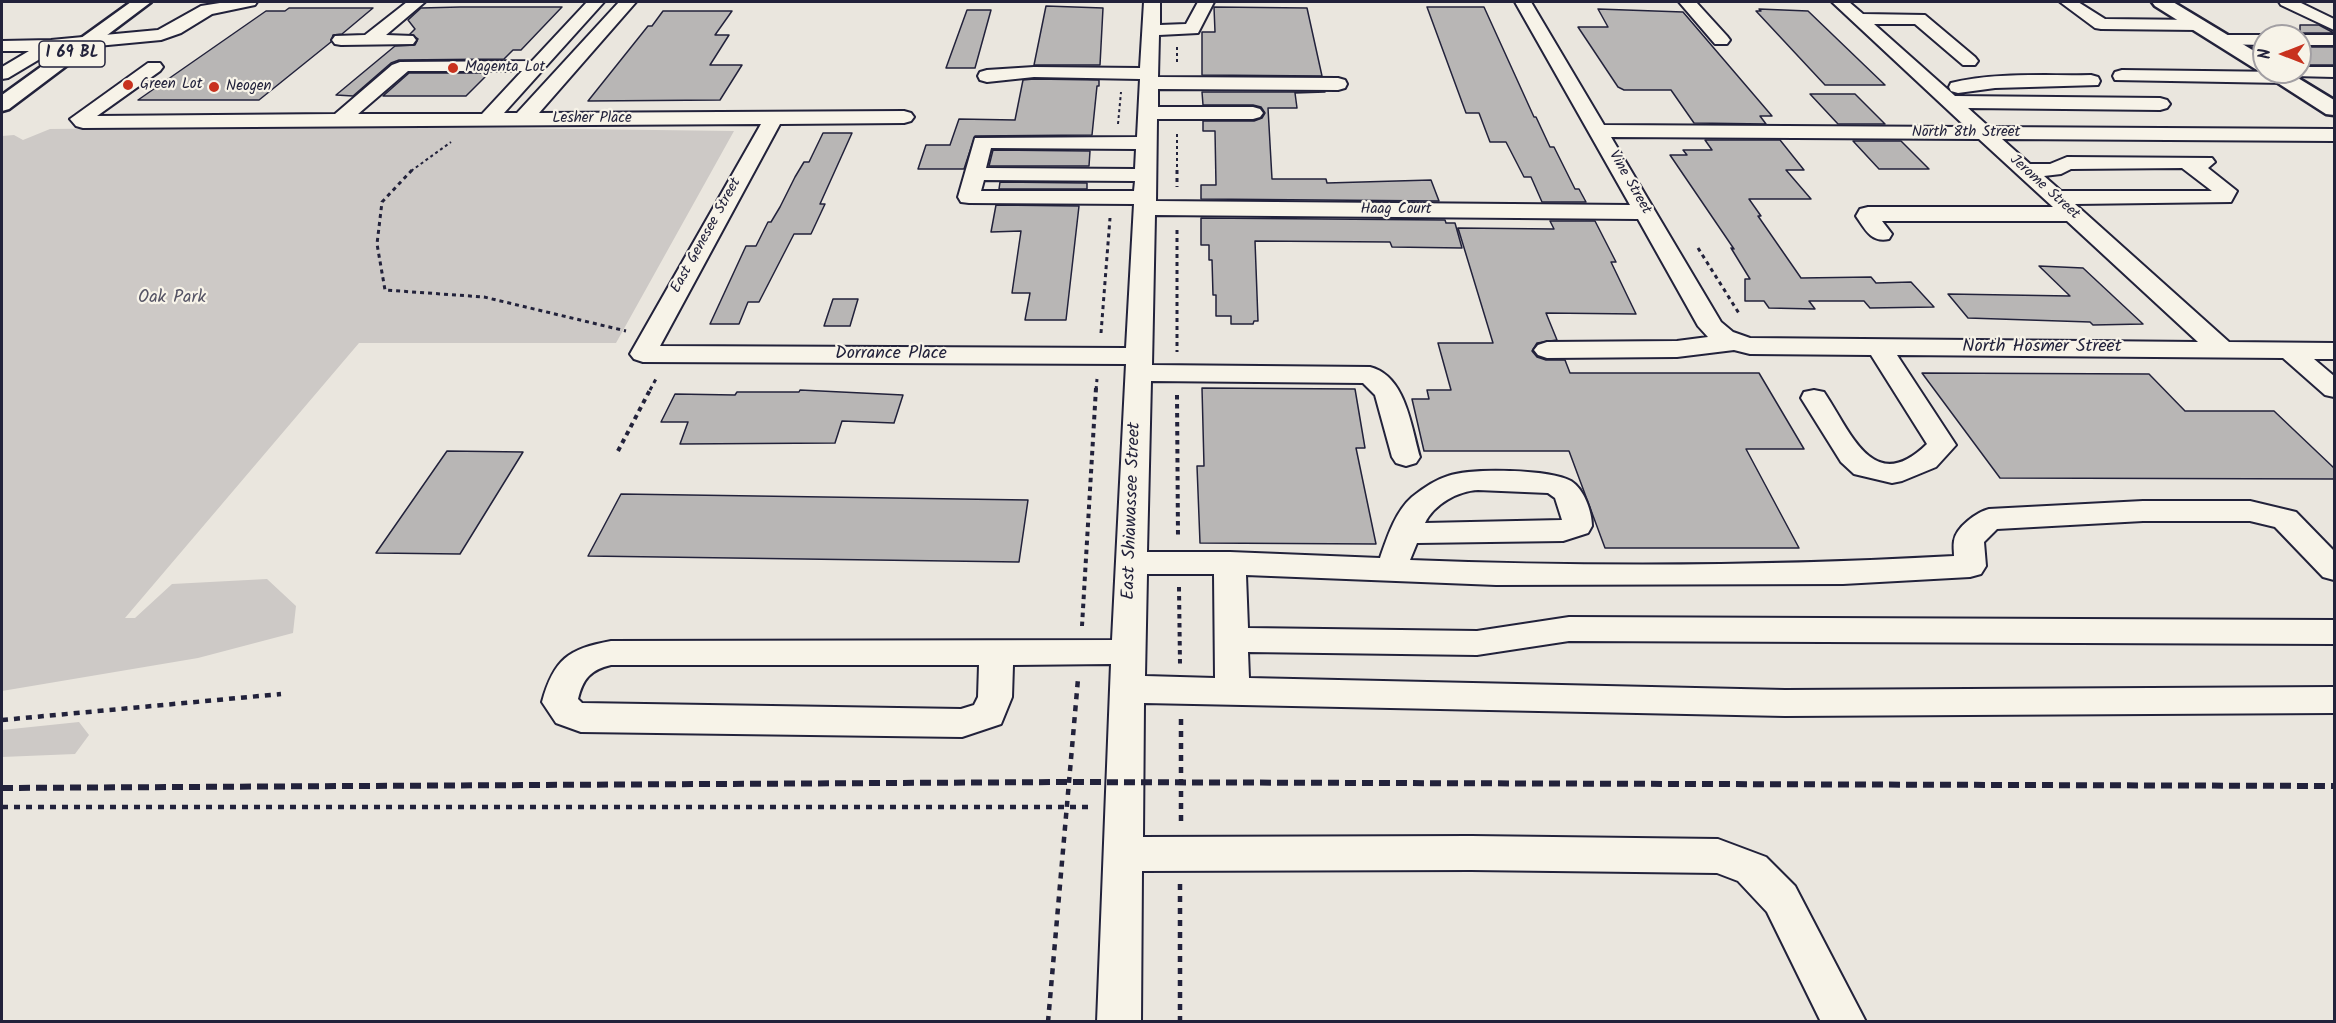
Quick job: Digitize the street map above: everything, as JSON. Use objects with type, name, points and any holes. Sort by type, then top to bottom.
[{"type":"main road","name":"I 69 BL","points":[[2,105],[142,2]]},
{"type":"main road","points":[[2161,2],[2252,58]]},
{"type":"main road","points":[[2299,84],[2334,110]]},
{"type":"street","points":[[2,46],[51,45],[161,35],[207,10],[249,2]]},
{"type":"street","points":[[369,40],[417,2]]},
{"type":"street","points":[[487,120],[596,2]]},
{"type":"street","points":[[523,119],[628,2]]},
{"type":"street","points":[[1160,20],[1192,29],[1206,2]]},
{"type":"street","name":"Vine Street","points":[[1523,2],[1712,326],[1719,336],[1742,344]]},
{"type":"street","points":[[1687,2],[1721,40]]},
{"type":"street","name":"Jerome Street","points":[[1840,2],[2222,350]]},
{"type":"street","points":[[2068,2],[2101,24],[2198,25]]},
{"type":"street","points":[[2287,2],[2334,25]]},
{"type":"street","points":[[1859,19],[1919,19],[1969,61],[1906,62]]},
{"type":"street","name":"East Shiawassee Street","points":[[1119,1022],[1126,689],[1148,142],[1163,113],[1150,78],[1160,20]]},
{"type":"street","points":[[341,40],[407,40]]},
{"type":"street","points":[[2223,40],[2252,40]]},
{"type":"street","points":[[2312,40],[2334,40]]},
{"type":"street","points":[[2,74],[51,45]]},
{"type":"street","points":[[340,120],[398,69],[406,66],[536,66]]},
{"type":"street","name":"Lesher Place","points":[[154,67],[81,119],[83,122],[904,117]]},
{"type":"street","points":[[987,76],[1034,72],[1338,84]]},
{"type":"street","points":[[2312,73],[2334,72]]},
{"type":"street","points":[[2201,134],[2122,76],[2252,74]]},
{"type":"street","points":[[1934,87],[1970,87],[1995,82],[2091,81]]},
{"type":"street","points":[[1951,102],[2160,104]]},
{"type":"street","points":[[1163,113],[1253,113]]},
{"type":"street","name":"East Genesee Street","points":[[643,354],[772,119]]},
{"type":"street","name":"North 8th Street","points":[[1598,131],[2334,135]]},
{"type":"street","points":[[2024,170],[2054,170],[2067,163],[2205,162],[2167,134]]},
{"type":"street","points":[[1146,194],[1112,198],[969,197],[982,142],[1148,142]]},
{"type":"street","points":[[2055,198],[2223,197],[2226,190],[2187,162]]},
{"type":"street","points":[[975,174],[1146,194]]},
{"type":"street","name":"Haag Court","points":[[1146,194],[1178,208],[1646,212]]},
{"type":"street","points":[[1881,234],[1867,216],[1868,214],[2073,214]]},
{"type":"street","name":"North Hosmer Street","points":[[1547,350],[1677,349],[1742,344],[2334,351]]},
{"type":"street","points":[[1814,398],[1851,456],[1864,468],[1892,474],[1926,461],[1942,445],[1909,391],[1878,347]]},
{"type":"street","points":[[2290,351],[2334,389]]},
{"type":"street","name":"Dorrance Place","points":[[643,354],[1098,356],[1177,373],[1370,375],[1388,393],[1406,457]]},
{"type":"street","points":[[1391,570],[1407,533],[1417,510],[1458,482],[1546,483],[1556,486],[1565,491],[1578,519],[1577,526],[1563,531],[1407,533]]},
{"type":"street","points":[[1131,563],[1230,563],[1496,574],[1843,573],[1970,566],[1969,539],[1989,519],[2143,511],[2250,511],[2285,519],[2334,569]]},
{"type":"street","points":[[1230,563],[1232,691]]},
{"type":"street","points":[[1231,640],[1477,644],[1569,628],[2334,632]]},
{"type":"street","points":[[996,653],[995,697],[988,714],[962,723],[581,718],[569,713],[560,702],[565,681],[572,670],[588,657],[611,653],[1128,652]]},
{"type":"street","points":[[1126,689],[1785,703],[2334,700]]},
{"type":"street","points":[[1122,854],[1471,853],[1718,856],[1752,869],[1781,899],[1844,1022]]},
{"type":"path","points":[[1116,142],[1150,78],[1160,20]]},
{"type":"path","points":[[1163,113],[1178,208],[1177,373],[1181,690],[1180,1022]]},
{"type":"path","points":[[1048,1022],[1065,806],[1081,652],[1098,356],[1112,198]]},
{"type":"path","points":[[618,452],[669,354]]},
{"type":"path","points":[[2,720],[281,694]]},
{"type":"path","points":[[2,807],[1065,806],[1123,808]]},
{"type":"green space","name":"Oak Park","points":[[340,126],[734,131],[616,343],[359,343],[125,618],[135,618],[172,584],[267,579],[296,606],[293,633],[198,658],[2,691],[2,136],[14,135],[23,140],[50,129]]},
{"type":"green space","points":[[79,722],[89,735],[75,754],[2,757],[2,730]]},
{"type":"building","points":[[1046,6],[1103,8],[1100,65],[1034,65]]},
{"type":"building","points":[[562,7],[521,50],[513,50],[504,59],[399,60],[391,63],[353,96],[336,95],[395,46],[415,45],[418,39],[410,34],[415,29],[408,20],[421,8]]},
{"type":"building","points":[[1214,7],[1307,8],[1322,76],[1202,75],[1202,32],[1215,32]]},
{"type":"building","points":[[1427,7],[1484,7],[1534,117],[1550,147],[1554,147],[1575,189],[1579,189],[1586,202],[1542,202],[1531,177],[1524,177],[1506,142],[1490,142],[1479,113],[1466,113]]},
{"type":"building","points":[[289,8],[373,8],[342,34],[333,35],[331,42],[259,100],[138,100],[266,11],[285,11]]},
{"type":"building","points":[[1598,9],[1683,12],[1772,116],[1760,116],[1766,124],[1694,123],[1671,90],[1624,90],[1618,87],[1578,27],[1608,27]]},
{"type":"building","points":[[1759,9],[1808,11],[1885,85],[1825,85],[1756,11],[1761,11]]},
{"type":"building","points":[[967,10],[991,10],[975,68],[946,68]]},
{"type":"building","points":[[663,11],[732,11],[715,35],[729,35],[710,65],[742,65],[720,100],[588,101],[648,26],[652,26]]},
{"type":"building","points":[[2312,25],[2319,25],[2334,33],[2312,33]]},
{"type":"building","points":[[2312,47],[2334,47],[2334,65],[2312,65]]},
{"type":"building","points":[[409,73],[489,73],[466,96],[383,96]]},
{"type":"building","points":[[1023,80],[1099,80],[1092,135],[975,136],[964,169],[918,169],[926,145],[950,145],[959,119],[1015,120]]},
{"type":"building","points":[[1202,92],[1325,92],[1295,93],[1297,108],[1268,108],[1272,179],[1326,179],[1327,183],[1431,180],[1439,201],[1201,199],[1201,185],[1216,185],[1215,131],[1203,131],[1203,121],[1254,121],[1262,118],[1265,113],[1261,107],[1253,105],[1203,105]]},
{"type":"building","points":[[1810,94],[1855,94],[1885,124],[1838,124]]},
{"type":"building","points":[[823,133],[852,133],[820,204],[825,204],[811,234],[794,234],[759,302],[748,302],[739,324],[710,324],[746,246],[756,246],[804,162],[809,162]]},
{"type":"building","points":[[1705,140],[1780,140],[1804,170],[1786,170],[1811,199],[1749,199],[1761,216],[1758,216],[1801,278],[1871,277],[1876,283],[1911,282],[1934,307],[1870,308],[1864,301],[1809,301],[1815,309],[1769,308],[1764,301],[1745,301],[1745,279],[1750,279],[1731,248],[1734,249],[1670,155],[1687,155],[1683,150],[1712,150]]},
{"type":"building","points":[[1853,141],[1901,141],[1929,169],[1879,169]]},
{"type":"building","points":[[993,150],[1090,151],[1089,166],[989,166]]},
{"type":"building","points":[[1000,182],[1087,183],[1087,189],[999,189]]},
{"type":"building","points":[[996,205],[1079,206],[1066,320],[1025,320],[1030,293],[1012,293],[1021,231],[991,232]]},
{"type":"building","points":[[1201,218],[1445,220],[1446,223],[1455,223],[1462,248],[1392,247],[1390,242],[1255,241],[1258,321],[1254,321],[1253,324],[1231,324],[1231,316],[1216,316],[1212,260],[1209,260],[1209,245],[1201,245]]},
{"type":"building","points":[[1550,221],[1595,221],[1616,262],[1611,262],[1636,314],[1546,313],[1557,340],[1537,343],[1532,351],[1537,357],[1546,360],[1565,360],[1570,373],[1759,373],[1804,449],[1746,449],[1799,548],[1605,548],[1569,451],[1424,451],[1412,399],[1429,399],[1427,390],[1451,390],[1438,343],[1493,343],[1458,228],[1554,229]]},
{"type":"building","points":[[2039,266],[2083,268],[2143,324],[2093,325],[2090,322],[1968,318],[1948,294],[2070,296]]},
{"type":"building","points":[[833,299],[858,299],[850,326],[824,326]]},
{"type":"building","points":[[1922,373],[2149,374],[2185,411],[2274,411],[2334,468],[2334,479],[2000,478]]},
{"type":"building","points":[[1202,388],[1355,389],[1365,448],[1356,448],[1376,544],[1200,543],[1197,466],[1204,466]]},
{"type":"building","points":[[800,390],[903,395],[894,423],[842,421],[835,443],[680,444],[688,422],[661,422],[675,394],[735,395],[737,392],[799,392]]},
{"type":"building","points":[[447,451],[523,452],[460,554],[376,553]]},
{"type":"building","points":[[621,494],[1028,500],[1019,562],[588,556]]},
{"type":"railway","points":[[2,788],[1067,782],[2334,786]]},
{"type":"place","name":"Magenta Lot","points":[[453,68]]},
{"type":"place","name":"Green Lot","points":[[128,85]]},
{"type":"place","name":"Neogen","points":[[214,87]]}]
